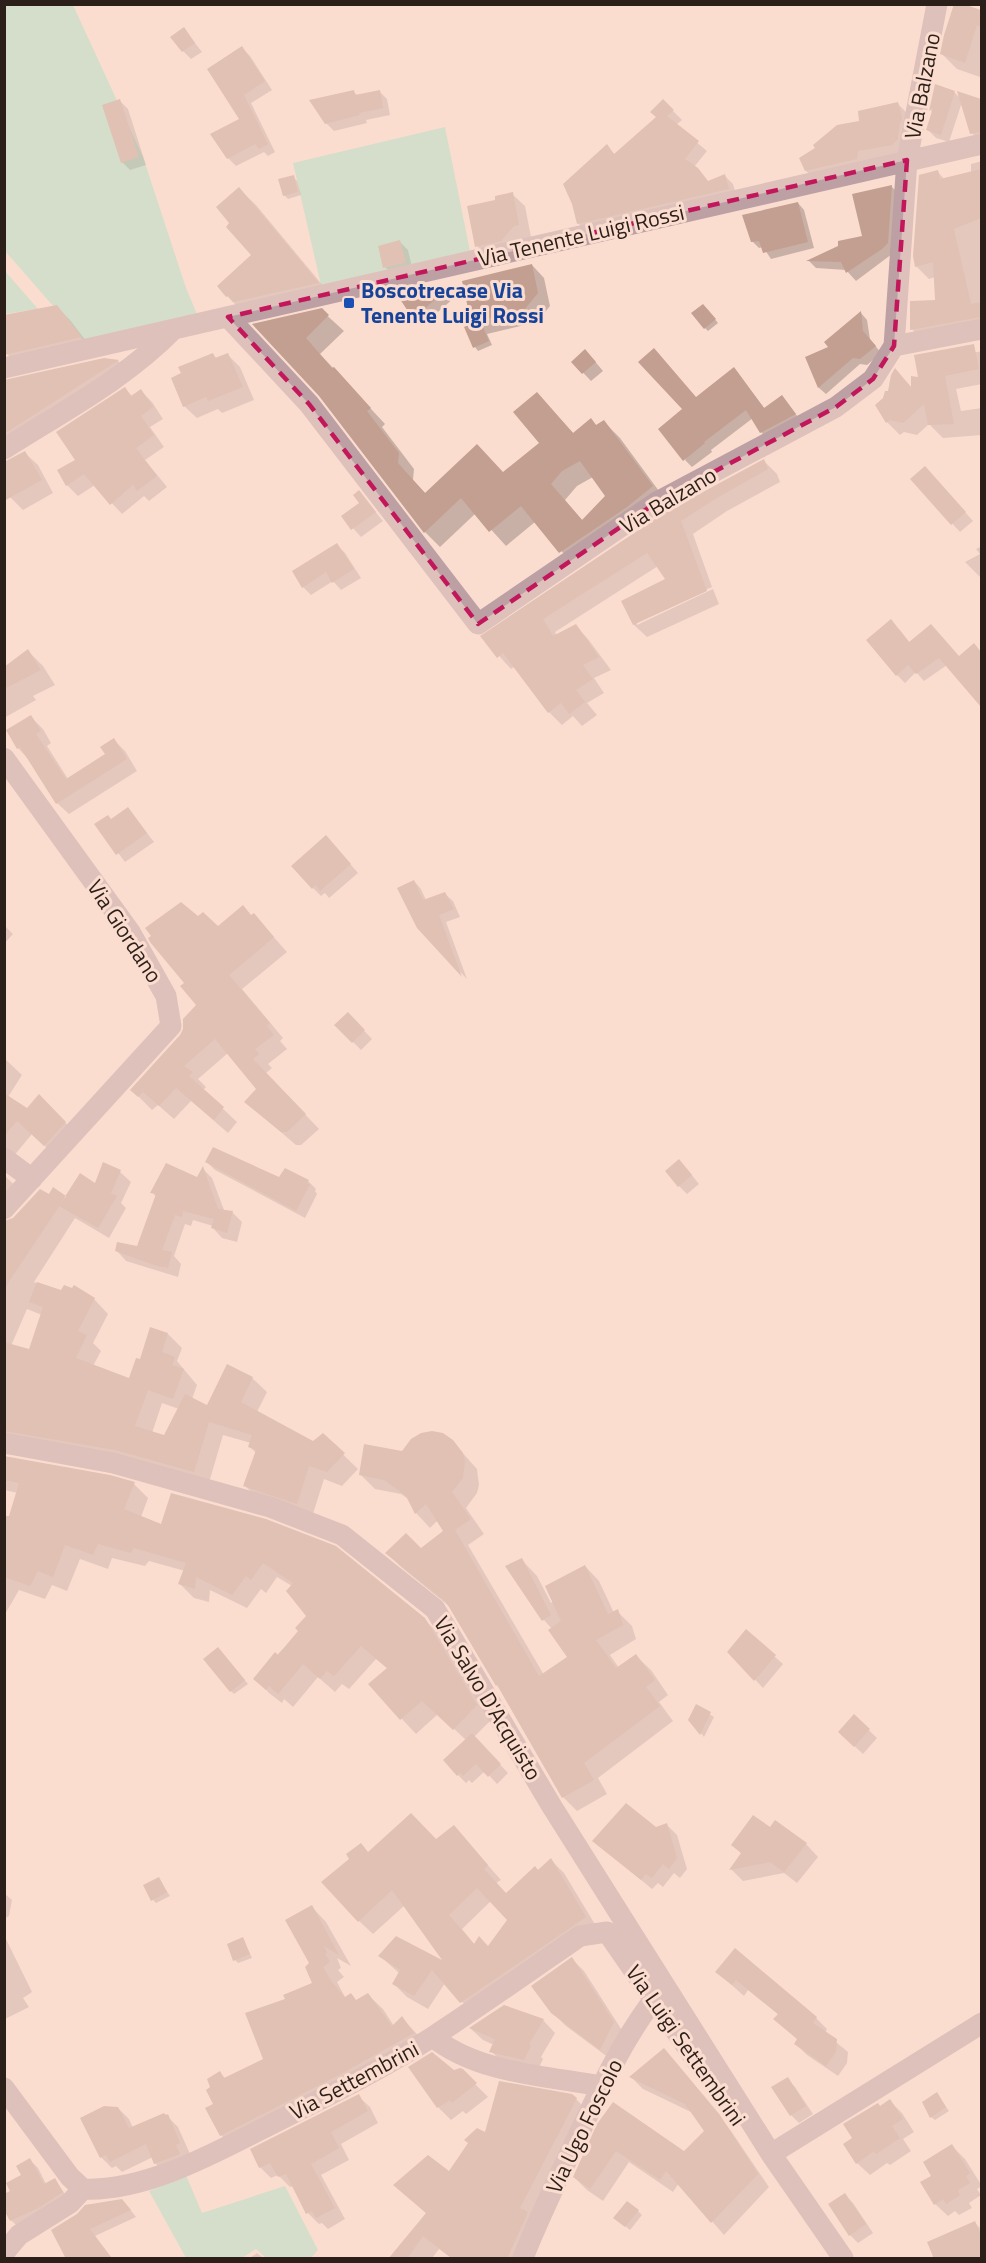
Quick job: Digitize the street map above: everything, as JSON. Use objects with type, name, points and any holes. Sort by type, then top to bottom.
[{"type":"street","name":"Via Balzano","points":[[228,317],[309,404],[478,624],[657,502],[836,407],[873,379],[894,346],[907,160],[937,4]]},
{"type":"street","name":"Via Tenente Luigi Rossi","points":[[4,368],[981,144]]},
{"type":"street","points":[[4,449],[117,377],[159,345],[173,329]]},
{"type":"street","points":[[894,346],[981,329]]},
{"type":"street","name":"Via Giordano","points":[[4,758],[130,932],[166,996],[171,1026],[4,1209]]},
{"type":"street","points":[[4,1158],[32,1179]]},
{"type":"street","name":"Via Salvo D'Acquisto","points":[[4,1443],[113,1463],[270,1507],[342,1535],[435,1609],[551,1805],[771,2154]]},
{"type":"street","points":[[489,1701],[506,1752],[604,1903],[612,1925],[607,1932]]},
{"type":"street","name":"Via Luigi Settembrini","points":[[607,1932],[752,2139],[771,2154]]},
{"type":"street","name":"Via Settembrini","points":[[83,2189],[100,2190],[161,2176],[196,2162],[355,2082],[433,2037],[580,1936],[607,1932]]},
{"type":"street","name":"Via Ugo Foscolo","points":[[523,2259],[536,2225],[601,2086],[633,2026],[654,1999]]},
{"type":"street","points":[[843,2259],[771,2154],[981,2023]]},
{"type":"street","points":[[433,2037],[447,2049],[495,2068],[601,2086]]},
{"type":"street","points":[[4,2088],[70,2177],[83,2189],[70,2203],[19,2235],[4,2253]]},
{"type":"highlighted area","points":[[907,160],[894,346],[873,379],[836,407],[657,502],[478,624],[309,404],[228,317]]},
{"type":"green space","points":[[4,5],[73,5],[143,157],[186,288],[197,314],[83,340],[5,251]]},
{"type":"green space","points":[[445,127],[470,251],[321,285],[293,163]]},
{"type":"green space","points":[[5,271],[38,309],[5,314]]},
{"type":"green space","points":[[186,2175],[202,2213],[285,2186],[318,2250],[311,2258],[266,2258],[256,2249],[242,2258],[186,2258],[149,2191]]},
{"type":"building","points":[[954,4],[963,4],[981,10],[981,27],[977,25],[965,63],[940,54]]},
{"type":"building","points":[[184,27],[195,43],[182,52],[170,37]]},
{"type":"building","points":[[242,46],[265,81],[244,95],[268,144],[259,149],[255,144],[227,159],[210,134],[239,119],[207,69]]},
{"type":"building","points":[[935,84],[955,91],[941,135],[926,130],[933,108],[929,111]]},
{"type":"building","points":[[354,90],[355,95],[380,90],[383,108],[325,124],[309,100]]},
{"type":"building","points":[[957,91],[981,99],[981,132],[970,134]]},
{"type":"building","points":[[120,99],[139,157],[121,163],[102,105]]},
{"type":"building","points":[[663,99],[674,110],[667,116],[699,141],[685,159],[698,168],[708,181],[725,174],[729,189],[577,224],[572,204],[563,184],[607,144],[614,154],[656,117],[650,112]]},
{"type":"building","points":[[898,102],[902,117],[898,139],[892,145],[858,151],[857,159],[805,171],[799,158],[815,148],[813,145],[837,125],[859,121],[858,111]]},
{"type":"building","points":[[981,169],[981,218],[954,229],[971,304],[981,302],[981,317],[910,330],[910,301],[935,300],[933,262],[915,267],[913,256],[919,175],[938,170],[940,179]]},
{"type":"building","points":[[294,175],[298,192],[283,196],[278,179]]},
{"type":"building","points":[[892,185],[888,243],[882,249],[846,273],[841,262],[806,261],[838,246],[838,241],[862,236],[852,194]]},
{"type":"building","points":[[239,187],[319,283],[233,302],[228,296],[226,297],[217,286],[251,255],[226,227],[229,223],[216,207]]},
{"type":"building","points":[[513,192],[519,225],[514,226],[501,241],[475,247],[467,206],[495,200],[495,196]]},
{"type":"building","points":[[798,202],[808,242],[763,253],[759,241],[751,242],[742,215]]},
{"type":"building","points":[[400,240],[406,263],[383,268],[378,246]]},
{"type":"building","points":[[532,264],[538,293],[524,310],[471,322],[462,281]]},
{"type":"building","points":[[418,286],[448,288],[413,319],[398,296],[406,289]]},
{"type":"building","points":[[703,304],[716,319],[704,329],[691,313]]},
{"type":"building","points":[[57,305],[82,337],[4,355],[4,315]]},
{"type":"building","points":[[322,308],[329,315],[306,338],[371,408],[367,411],[399,453],[398,463],[425,493],[477,444],[503,472],[539,443],[513,412],[537,392],[573,433],[591,418],[596,425],[604,420],[653,486],[627,507],[559,553],[521,506],[489,532],[461,498],[424,533],[319,396],[252,324]],"holes":[[[580,461],[605,496],[582,520],[551,484],[562,471]]]},
{"type":"building","points":[[861,311],[863,331],[876,346],[860,359],[853,358],[818,388],[805,357],[828,347],[824,342]]},
{"type":"building","points":[[480,320],[489,341],[473,348],[464,327]]},
{"type":"building","points":[[974,344],[979,369],[945,376],[954,424],[928,425],[924,404],[903,423],[890,420],[886,423],[875,405],[883,398],[885,391],[888,391],[895,368],[911,387],[911,376],[918,377],[914,355]]},
{"type":"building","points":[[654,348],[696,397],[734,367],[764,408],[782,395],[796,414],[760,433],[746,410],[683,461],[658,429],[682,409],[638,362]]},
{"type":"building","points":[[585,349],[596,362],[582,374],[571,362]]},
{"type":"building","points":[[213,353],[215,358],[228,353],[243,387],[208,401],[206,397],[183,407],[171,378],[181,373],[178,367]]},
{"type":"building","points":[[104,358],[119,360],[4,434],[4,380]]},
{"type":"building","points":[[125,387],[131,396],[141,389],[153,407],[141,416],[154,435],[136,448],[157,476],[137,491],[133,485],[110,505],[84,474],[66,486],[57,470],[75,460],[56,432]]},
{"type":"building","points":[[25,451],[42,480],[4,501],[4,462]]},
{"type":"building","points":[[764,459],[768,469],[681,521],[707,591],[633,625],[621,601],[665,579],[647,553],[543,619],[553,636],[576,624],[599,657],[583,665],[593,679],[576,690],[585,702],[569,714],[561,703],[548,713],[503,653],[497,658],[480,636],[664,513]]},
{"type":"building","points":[[925,466],[966,512],[951,525],[910,479]]},
{"type":"building","points":[[359,490],[376,512],[351,530],[341,516],[359,503],[353,495]]},
{"type":"building","points":[[337,543],[354,569],[332,583],[326,572],[302,588],[292,571]]},
{"type":"building","points":[[891,619],[909,642],[931,624],[959,656],[974,643],[981,652],[981,707],[939,658],[916,674],[908,665],[896,676],[866,640]]},
{"type":"building","points":[[28,649],[41,670],[4,689],[4,667]]},
{"type":"building","points":[[31,715],[41,731],[36,734],[66,779],[105,754],[100,747],[114,738],[127,759],[56,804],[20,747],[17,749],[6,730]]},
{"type":"building","points":[[128,807],[147,833],[116,855],[94,824],[108,815],[111,819]]},
{"type":"building","points":[[326,835],[351,864],[320,891],[316,885],[312,889],[291,866]]},
{"type":"building","points":[[414,880],[423,900],[445,892],[454,909],[439,915],[462,977],[417,928],[397,888]]},
{"type":"building","points":[[181,902],[198,916],[203,912],[218,926],[243,905],[251,915],[254,913],[274,937],[229,975],[270,1023],[267,1026],[274,1035],[255,1049],[259,1054],[253,1059],[306,1114],[287,1132],[281,1132],[244,1102],[256,1089],[215,1039],[184,1066],[193,1072],[189,1076],[224,1107],[214,1120],[176,1088],[159,1106],[143,1092],[138,1097],[130,1090],[180,1035],[183,1029],[183,1019],[196,1005],[180,986],[184,983],[150,942],[148,938],[151,936],[145,928]]},
{"type":"building","points":[[348,1012],[365,1030],[352,1043],[334,1025]]},
{"type":"building","points":[[4,1093],[27,1108],[39,1094],[66,1122],[44,1146],[17,1121],[4,1136]]},
{"type":"building","points":[[213,1147],[279,1177],[285,1168],[309,1180],[307,1183],[310,1184],[296,1211],[205,1162]]},
{"type":"building","points":[[679,1159],[692,1175],[678,1187],[665,1171]]},
{"type":"building","points":[[103,1162],[121,1170],[111,1193],[117,1196],[98,1228],[59,1206],[80,1173],[95,1183]]},
{"type":"building","points":[[166,1163],[197,1177],[203,1166],[218,1209],[233,1211],[227,1233],[211,1228],[214,1219],[183,1211],[182,1217],[175,1215],[162,1250],[172,1252],[168,1268],[115,1251],[117,1242],[137,1246],[156,1194],[150,1193]]},
{"type":"building","points":[[53,1187],[66,1196],[4,1289],[4,1221],[13,1218],[40,1189],[49,1194]]},
{"type":"building","points":[[37,1282],[61,1290],[64,1285],[72,1288],[74,1285],[95,1298],[78,1331],[87,1335],[76,1358],[129,1378],[136,1358],[140,1359],[150,1327],[168,1333],[162,1352],[175,1357],[172,1365],[184,1369],[173,1399],[148,1390],[135,1426],[164,1435],[185,1394],[207,1405],[227,1364],[253,1377],[241,1402],[313,1441],[323,1433],[345,1453],[327,1472],[309,1466],[297,1504],[243,1486],[256,1450],[248,1447],[252,1435],[209,1422],[194,1472],[115,1450],[4,1431],[4,1342],[29,1349],[43,1307],[29,1302]]},
{"type":"building","points":[[432,1431],[443,1433],[453,1440],[463,1453],[465,1461],[463,1478],[452,1492],[471,1519],[455,1530],[539,1676],[567,1657],[548,1630],[561,1621],[545,1586],[585,1565],[608,1614],[618,1609],[623,1625],[596,1640],[616,1668],[636,1654],[655,1680],[646,1687],[660,1706],[584,1763],[594,1780],[562,1798],[446,1602],[385,1553],[406,1533],[421,1548],[443,1531],[426,1504],[415,1514],[406,1496],[384,1480],[359,1475],[364,1444],[402,1451],[411,1439],[421,1433]]},
{"type":"building","points":[[4,1456],[110,1475],[135,1482],[124,1509],[161,1524],[171,1493],[266,1519],[336,1546],[425,1618],[477,1705],[453,1730],[422,1701],[400,1720],[368,1684],[387,1668],[361,1646],[334,1676],[327,1671],[320,1679],[303,1664],[278,1694],[269,1686],[266,1690],[253,1679],[275,1652],[278,1655],[298,1631],[295,1628],[306,1616],[286,1591],[293,1583],[263,1563],[251,1580],[246,1576],[232,1595],[196,1577],[195,1589],[178,1584],[186,1563],[134,1548],[131,1553],[98,1544],[93,1555],[65,1545],[53,1577],[38,1571],[30,1586],[4,1577],[4,1516],[9,1516],[19,1483],[4,1480]]},
{"type":"building","points":[[522,1558],[551,1615],[542,1621],[505,1566]]},
{"type":"building","points":[[746,1629],[776,1655],[754,1681],[727,1652]]},
{"type":"building","points":[[218,1647],[245,1680],[230,1692],[203,1659]]},
{"type":"building","points":[[696,1704],[711,1712],[700,1735],[688,1720]]},
{"type":"building","points":[[854,1714],[870,1729],[854,1747],[838,1732]]},
{"type":"building","points":[[472,1733],[501,1764],[488,1777],[476,1764],[463,1776],[460,1773],[457,1776],[443,1760]]},
{"type":"building","points":[[626,1803],[656,1827],[667,1823],[677,1858],[669,1869],[663,1864],[652,1878],[646,1874],[641,1880],[592,1841]]},
{"type":"building","points":[[411,1813],[436,1839],[454,1825],[488,1865],[484,1869],[506,1893],[535,1866],[538,1870],[551,1858],[586,1917],[460,2003],[432,1970],[414,1996],[392,1984],[400,1970],[378,1956],[396,1936],[442,1960],[392,1890],[358,1922],[321,1882],[349,1859],[346,1854],[361,1843],[368,1852]],"holes":[[[477,1888],[507,1920],[488,1946],[479,1936],[474,1944],[449,1915]]]},
{"type":"building","points":[[753,1815],[770,1827],[775,1820],[807,1843],[784,1872],[770,1862],[729,1870],[741,1853],[731,1845]]},
{"type":"building","points":[[159,1877],[167,1892],[151,1901],[143,1885]]},
{"type":"building","points":[[312,1905],[339,1955],[324,1946],[327,1953],[325,1954],[330,1962],[323,1967],[331,1981],[345,1997],[351,1993],[356,2000],[368,1993],[392,2026],[402,2016],[414,2033],[341,2074],[220,2136],[205,2108],[213,2104],[206,2090],[210,2087],[207,2079],[220,2071],[224,2078],[263,2059],[245,2013],[285,1999],[283,1995],[312,1983],[305,1967],[309,1963],[285,1920]]},
{"type":"building","points":[[243,1937],[250,1954],[233,1961],[227,1944]]},
{"type":"building","points":[[735,1948],[817,2017],[813,2023],[837,2039],[836,2052],[826,2066],[794,2044],[797,2039],[773,2019],[778,2014],[736,1980],[732,1985],[715,1972]]},
{"type":"building","points":[[572,1957],[614,2022],[600,2050],[551,2013],[531,1986]]},
{"type":"building","points":[[504,2005],[544,2019],[529,2044],[531,2046],[524,2060],[489,2052],[495,2039],[469,2028]]},
{"type":"building","points":[[664,2048],[720,2115],[758,2174],[711,2223],[666,2171],[660,2180],[616,2151],[590,2189],[573,2177],[597,2124],[613,2102],[684,2151],[704,2131],[685,2104],[629,2077]]},
{"type":"building","points":[[432,2052],[454,2070],[463,2069],[477,2083],[452,2103],[450,2100],[437,2108],[408,2067]]},
{"type":"building","points":[[788,2077],[806,2106],[790,2116],[771,2087]]},
{"type":"building","points":[[499,2081],[572,2094],[577,2098],[520,2208],[528,2212],[507,2259],[453,2259],[423,2236],[407,2259],[388,2259],[426,2213],[393,2185],[428,2155],[449,2171],[468,2143],[464,2140],[477,2128],[485,2132]]},
{"type":"building","points":[[937,2092],[946,2107],[930,2118],[922,2102]]},
{"type":"building","points":[[359,2094],[368,2111],[331,2132],[339,2148],[311,2164],[335,2208],[316,2218],[312,2211],[306,2214],[286,2174],[278,2177],[270,2163],[259,2168],[250,2149]]},
{"type":"building","points":[[890,2099],[903,2119],[892,2126],[900,2138],[876,2154],[874,2151],[856,2164],[843,2144],[852,2138],[843,2124],[878,2103],[880,2106]]},
{"type":"building","points":[[104,2106],[118,2107],[129,2128],[164,2113],[168,2114],[180,2143],[176,2145],[180,2154],[154,2164],[146,2144],[110,2162],[106,2155],[100,2158],[80,2118]]},
{"type":"building","points":[[952,2144],[970,2173],[966,2176],[970,2183],[958,2190],[960,2195],[946,2204],[943,2199],[934,2205],[920,2182],[931,2176],[923,2162]]},
{"type":"building","points":[[30,2158],[44,2184],[55,2178],[63,2192],[40,2207],[10,2221],[4,2210],[4,2194],[10,2191],[6,2183],[21,2175],[16,2166]]},
{"type":"building","points":[[845,2193],[866,2224],[849,2236],[828,2204]]},
{"type":"building","points":[[122,2199],[131,2210],[90,2229],[112,2259],[66,2259],[51,2230],[77,2214],[85,2205]]},
{"type":"building","points":[[627,2201],[639,2210],[625,2227],[613,2218]]},
{"type":"building","points":[[975,2221],[981,2236],[981,2259],[934,2259],[927,2242]]},
{"type":"place","name":"Boscotrecase Via Tenente Luigi Rossi","points":[[349,303]]}]
